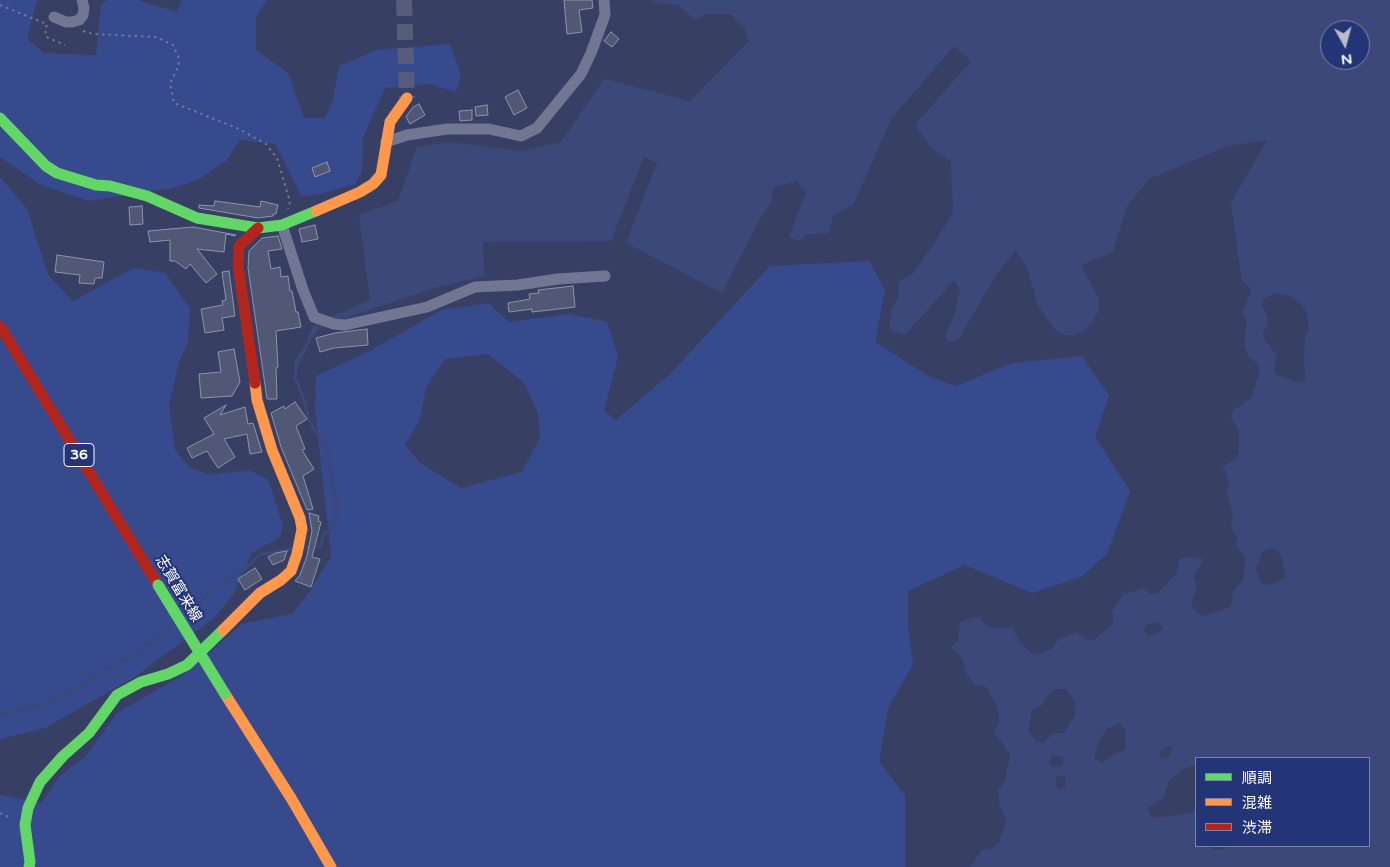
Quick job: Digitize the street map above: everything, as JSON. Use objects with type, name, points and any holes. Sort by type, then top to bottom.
[{"type":"street","points":[[51,22],[79,20],[83,15],[82,0]]},
{"type":"street","points":[[386,142],[407,135],[447,129],[489,129],[521,136],[538,128],[581,74],[605,15],[604,0]]},
{"type":"street","points":[[0,118],[46,166],[57,173],[96,185],[110,186],[147,196],[197,218],[258,228],[282,225],[360,192],[373,184],[381,175],[390,122],[407,98]]},
{"type":"street","points":[[282,225],[302,290],[314,316],[334,324],[345,325],[427,307],[475,288],[605,276]]},
{"type":"street","points":[[29,867],[25,825],[28,808],[40,782],[63,756],[89,733],[117,695],[141,682],[168,674],[187,665],[260,594],[291,571],[299,549],[302,530],[300,518],[272,450],[258,400],[238,265],[239,246],[258,228]]},
{"type":"street","name":"志賀富来線","points":[[0,326],[225,694],[291,798],[331,867]]},
{"type":"path","points":[[0,5],[51,22],[45,29],[46,38],[65,45]]},
{"type":"path","points":[[75,29],[93,34],[156,37],[173,45],[178,56],[179,65],[170,84],[174,103],[240,129],[266,144],[277,158],[290,202],[282,225]]},
{"type":"shaded area","points":[[0,0],[37,0],[27,39],[44,53],[96,55],[101,5],[107,0],[137,0],[177,12],[182,0],[267,0],[256,17],[256,50],[288,73],[304,118],[325,118],[333,100],[339,66],[377,50],[450,44],[461,75],[456,92],[429,84],[385,88],[363,137],[362,171],[355,184],[315,195],[301,196],[275,144],[240,140],[226,161],[196,181],[172,188],[89,201],[41,185],[0,157]]},
{"type":"shaded area","points":[[652,0],[1390,0],[1390,867],[970,867],[982,850],[992,849],[999,842],[1007,818],[1000,808],[998,790],[1005,781],[1010,755],[994,731],[999,723],[996,703],[985,686],[975,685],[967,675],[962,658],[951,647],[958,641],[960,622],[979,616],[984,624],[991,628],[1013,627],[1017,638],[1033,655],[1051,650],[1059,639],[1076,632],[1088,641],[1095,639],[1113,623],[1112,611],[1123,595],[1144,588],[1151,594],[1158,593],[1177,573],[1179,559],[1190,557],[1204,559],[1193,576],[1197,586],[1191,603],[1195,611],[1204,616],[1228,608],[1232,603],[1233,592],[1244,579],[1245,558],[1236,545],[1237,536],[1231,527],[1233,513],[1226,492],[1230,484],[1223,467],[1236,458],[1239,452],[1239,430],[1231,419],[1233,411],[1251,398],[1260,370],[1258,364],[1248,356],[1244,344],[1247,321],[1242,314],[1251,291],[1246,283],[1242,281],[1231,203],[1267,140],[1228,146],[1149,179],[1127,206],[1113,252],[1081,265],[1099,299],[1098,312],[1092,323],[1082,332],[1064,335],[1056,331],[1038,306],[1028,271],[1016,250],[996,275],[959,339],[948,342],[945,335],[954,316],[960,290],[954,280],[905,335],[892,331],[889,325],[892,308],[898,298],[899,281],[912,275],[953,213],[951,161],[931,148],[915,125],[971,61],[954,46],[892,118],[853,205],[833,215],[829,233],[806,235],[800,241],[789,237],[806,192],[797,181],[773,187],[771,203],[760,219],[722,293],[626,243],[657,163],[644,157],[611,241],[483,242],[484,276],[438,287],[320,328],[312,338],[298,367],[293,363],[305,346],[315,324],[370,300],[359,215],[398,201],[417,147],[449,142],[521,151],[561,142],[604,79],[690,101],[749,41],[744,27],[730,14],[706,14],[695,20],[679,5],[655,3]],"holes":[[[1275,293],[1290,296],[1300,303],[1307,313],[1309,329],[1305,336],[1304,363],[1306,381],[1296,382],[1277,375],[1274,371],[1277,356],[1264,339],[1263,333],[1268,323],[1262,306],[1263,299]],[[1270,548],[1277,550],[1282,558],[1286,577],[1271,585],[1262,584],[1256,570],[1262,552]],[[1160,622],[1163,629],[1149,636],[1143,631],[1147,624]],[[1055,689],[1065,689],[1075,701],[1075,715],[1064,733],[1054,733],[1043,743],[1037,742],[1028,731],[1032,711],[1042,705]],[[1120,723],[1125,729],[1126,749],[1114,754],[1102,763],[1094,759],[1098,744],[1107,729]],[[1169,746],[1174,746],[1167,758],[1160,758],[1160,752]],[[1055,755],[1063,758],[1063,764],[1054,767],[1049,763],[1050,757]],[[1063,775],[1066,779],[1065,788],[1057,789],[1056,777]]]},
{"type":"shaded area","points":[[0,177],[27,209],[48,275],[73,301],[134,268],[165,273],[190,308],[188,343],[179,361],[169,405],[175,450],[190,468],[211,475],[248,470],[268,479],[283,526],[279,538],[252,553],[233,595],[213,619],[133,678],[45,728],[0,739]]},
{"type":"shaded area","points":[[869,261],[885,290],[875,342],[930,377],[956,386],[1012,363],[1082,356],[1109,396],[1095,437],[1130,491],[1107,554],[1081,577],[1032,593],[965,565],[908,591],[908,626],[913,664],[888,708],[879,761],[905,796],[905,867],[0,867],[0,795],[41,803],[59,777],[86,756],[117,713],[186,673],[242,624],[292,614],[311,590],[331,556],[315,409],[316,376],[368,352],[442,310],[488,303],[509,322],[570,314],[607,322],[618,356],[604,411],[616,420],[670,374],[770,266]],"holes":[[[488,354],[524,383],[538,413],[540,437],[522,472],[461,488],[420,463],[405,445],[420,419],[426,388],[445,359]]]},
{"type":"building","points":[[564,0],[592,0],[593,8],[579,10],[582,32],[567,34]]},
{"type":"building","points":[[611,32],[619,39],[612,47],[604,41]]},
{"type":"building","points":[[518,90],[527,108],[514,115],[505,97]]},
{"type":"building","points":[[419,104],[425,115],[410,124],[406,117],[413,107]]},
{"type":"building","points":[[487,105],[488,115],[476,116],[475,107]]},
{"type":"building","points":[[472,110],[472,120],[460,121],[459,111]]},
{"type":"building","points":[[327,162],[330,171],[315,177],[312,168]]},
{"type":"building","points":[[215,201],[260,207],[261,201],[278,205],[276,214],[273,214],[273,216],[258,218],[199,208],[199,205],[214,206]]},
{"type":"building","points":[[142,206],[143,224],[130,225],[129,207]]},
{"type":"building","points":[[315,225],[318,239],[302,242],[299,229]]},
{"type":"building","points":[[193,227],[236,235],[226,234],[224,252],[197,249],[217,274],[206,283],[190,264],[186,269],[175,261],[170,261],[170,240],[150,242],[148,231]]},
{"type":"building","points":[[278,236],[282,249],[268,251],[271,269],[280,267],[281,277],[288,276],[290,291],[292,291],[301,327],[276,331],[277,399],[267,399],[248,268],[249,251],[262,238]]},
{"type":"building","points":[[57,255],[104,262],[102,278],[95,278],[94,284],[79,283],[80,275],[55,272]]},
{"type":"building","points":[[229,271],[235,316],[222,318],[224,330],[205,333],[201,309],[223,305],[222,301],[226,300],[222,272]]},
{"type":"building","points":[[573,286],[575,307],[532,312],[532,309],[509,312],[508,303],[530,299],[529,294],[539,293],[538,290]]},
{"type":"building","points":[[367,329],[368,345],[334,348],[320,352],[316,338],[335,333]]},
{"type":"building","points":[[234,349],[240,382],[232,396],[201,398],[199,374],[221,372],[218,352]]},
{"type":"building","points":[[295,402],[307,419],[296,426],[305,449],[302,450],[314,469],[303,476],[313,509],[307,510],[281,447],[271,413],[284,406],[285,409]]},
{"type":"building","points":[[226,405],[220,415],[245,407],[248,424],[253,423],[262,452],[250,454],[247,434],[224,439],[235,457],[218,468],[207,451],[192,458],[187,448],[214,434],[204,418]]},
{"type":"building","points":[[309,513],[319,516],[318,521],[321,522],[312,557],[320,559],[311,587],[295,581],[300,575],[307,556],[312,531]]},
{"type":"building","points":[[287,551],[284,560],[273,565],[268,557],[276,553]]},
{"type":"building","points":[[255,568],[262,579],[245,590],[238,579]]},
{"type":"waterway","points":[[297,362],[295,377],[309,420],[327,449],[335,496],[336,516],[332,527],[324,534],[320,547],[302,547]]},
{"type":"waterway","points":[[183,616],[225,580],[244,570],[259,555],[294,548]]},
{"type":"waterway","points":[[0,715],[43,704],[58,697],[134,654],[159,637],[174,623]]},
{"type":"tunnel","points":[[404,0],[407,98]]},
{"type":"traffic: fast","points":[[0,118],[46,166],[57,173],[96,185],[110,186],[147,196],[197,218],[258,228],[282,225],[316,211]]},
{"type":"traffic: fast","points":[[158,585],[225,694]]},
{"type":"traffic: fast","points":[[29,867],[25,825],[28,808],[40,782],[63,756],[89,733],[117,695],[141,682],[168,674],[187,665],[223,630]]},
{"type":"traffic: slow","points":[[316,211],[360,192],[373,184],[381,175],[390,122],[407,98]]},
{"type":"traffic: slow","points":[[223,630],[260,593],[281,580],[291,571],[302,529],[300,518],[272,450],[257,400],[255,383]]},
{"type":"traffic: slow","points":[[225,694],[291,798],[331,867]]},
{"type":"traffic: jam","points":[[255,383],[238,265],[239,246],[258,228]]},
{"type":"traffic: jam","points":[[0,326],[158,585]]}]
